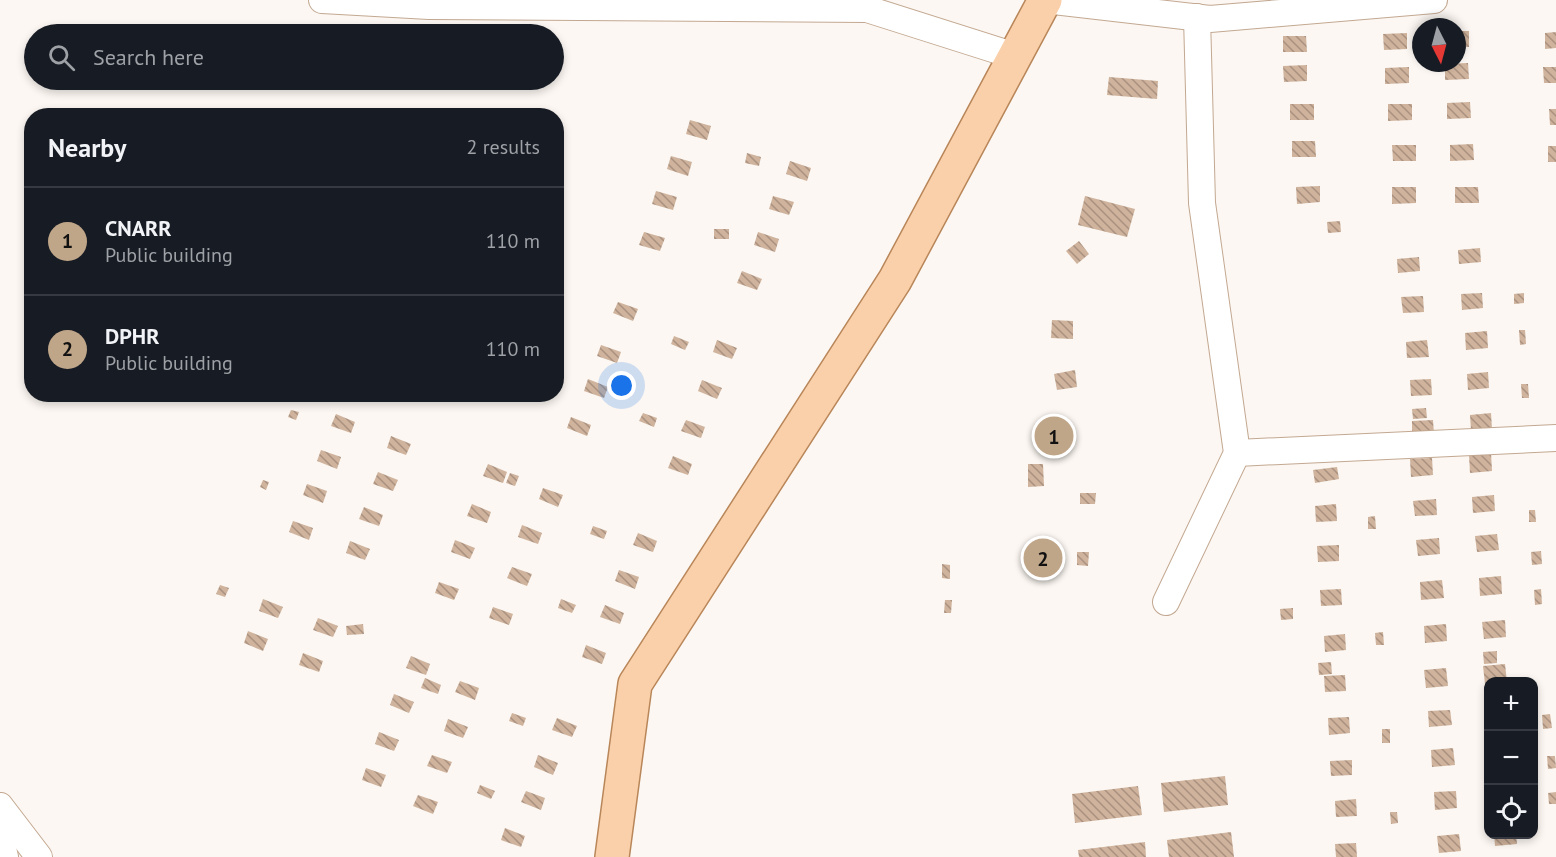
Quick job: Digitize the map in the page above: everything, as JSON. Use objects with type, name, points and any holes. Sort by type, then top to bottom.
[{"type":"main road","points":[[612,857],[635,684],[895,280],[1045,0]]},
{"type":"street","points":[[322,0],[429,6],[867,9],[1015,56]]},
{"type":"street","points":[[1045,0],[1210,19],[1434,0]]},
{"type":"street","points":[[1166,602],[1238,453],[1202,203],[1197,17]]},
{"type":"street","points":[[1238,453],[1556,438]]},
{"type":"street","points":[[0,806],[39,857]]},
{"type":"street","points":[[0,837],[5,857]]},
{"type":"building","points":[[1466,31],[1469,31],[1469,47],[1466,47]]},
{"type":"building","points":[[1556,32],[1556,48],[1545,49],[1545,33]]},
{"type":"building","points":[[1407,33],[1407,49],[1384,50],[1383,34]]},
{"type":"building","points":[[1283,36],[1306,36],[1307,52],[1283,52]]},
{"type":"building","points":[[1466,63],[1468,63],[1469,79],[1445,80],[1445,72],[1466,72]]},
{"type":"building","points":[[1307,65],[1307,81],[1284,82],[1283,66]]},
{"type":"building","points":[[1409,67],[1409,83],[1385,84],[1385,68]]},
{"type":"building","points":[[1543,67],[1556,67],[1556,83],[1544,83]]},
{"type":"building","points":[[1109,77],[1158,81],[1157,99],[1107,95]]},
{"type":"building","points":[[1470,102],[1471,118],[1447,119],[1447,103]]},
{"type":"building","points":[[1290,104],[1314,104],[1314,120],[1290,120]]},
{"type":"building","points":[[1388,104],[1412,104],[1412,120],[1388,121]]},
{"type":"building","points":[[1549,109],[1556,109],[1556,125],[1550,125]]},
{"type":"building","points":[[690,120],[711,126],[707,140],[686,134]]},
{"type":"building","points":[[1292,141],[1315,141],[1316,157],[1292,157]]},
{"type":"building","points":[[1473,144],[1474,160],[1450,161],[1450,145]]},
{"type":"building","points":[[1392,145],[1416,145],[1416,161],[1393,161]]},
{"type":"building","points":[[1548,146],[1556,146],[1556,162],[1548,162]]},
{"type":"building","points":[[747,153],[761,157],[759,166],[745,163]]},
{"type":"building","points":[[671,156],[692,162],[688,176],[667,169]]},
{"type":"building","points":[[790,161],[811,168],[807,181],[786,174]]},
{"type":"building","points":[[1320,186],[1320,202],[1297,204],[1296,187]]},
{"type":"building","points":[[1392,187],[1416,187],[1416,203],[1392,204]]},
{"type":"building","points":[[1455,187],[1478,187],[1479,203],[1455,203]]},
{"type":"building","points":[[656,191],[677,197],[673,210],[652,204]]},
{"type":"building","points":[[773,196],[794,202],[789,215],[769,209]]},
{"type":"building","points":[[1085,196],[1135,209],[1127,237],[1078,225]]},
{"type":"building","points":[[1340,221],[1341,232],[1328,233],[1327,222]]},
{"type":"building","points":[[714,229],[729,229],[729,239],[714,239]]},
{"type":"building","points":[[644,232],[665,238],[660,251],[639,245]]},
{"type":"building","points":[[758,232],[779,239],[775,252],[754,245]]},
{"type":"building","points":[[1079,241],[1089,254],[1077,264],[1066,251]]},
{"type":"building","points":[[1480,248],[1481,262],[1459,264],[1458,250]]},
{"type":"building","points":[[1419,257],[1420,271],[1398,273],[1397,259]]},
{"type":"building","points":[[742,271],[762,279],[757,290],[737,283]]},
{"type":"building","points":[[1482,293],[1483,308],[1462,310],[1461,294]]},
{"type":"building","points":[[1524,293],[1524,303],[1514,304],[1514,294]]},
{"type":"building","points":[[1423,296],[1424,312],[1403,313],[1401,297]]},
{"type":"building","points":[[618,302],[638,309],[633,321],[613,313]]},
{"type":"building","points":[[1052,320],[1073,321],[1073,339],[1051,338]]},
{"type":"building","points":[[1519,330],[1525,330],[1526,344],[1520,345]]},
{"type":"building","points":[[1487,331],[1488,348],[1466,350],[1465,333]]},
{"type":"building","points":[[674,336],[689,342],[685,350],[671,344]]},
{"type":"building","points":[[717,340],[737,348],[732,359],[713,352]]},
{"type":"building","points":[[1427,340],[1429,357],[1407,358],[1406,342]]},
{"type":"building","points":[[601,345],[621,352],[617,363],[597,356]]},
{"type":"building","points":[[1075,370],[1077,387],[1057,390],[1054,374]]},
{"type":"building","points":[[1488,372],[1489,388],[1468,390],[1467,374]]},
{"type":"building","points":[[588,379],[608,387],[604,398],[584,391]]},
{"type":"building","points":[[1431,379],[1432,395],[1411,396],[1410,380]]},
{"type":"building","points":[[702,380],[722,388],[717,399],[698,391]]},
{"type":"building","points":[[1521,384],[1528,384],[1529,398],[1522,398]]},
{"type":"building","points":[[1426,408],[1427,418],[1413,419],[1412,409]]},
{"type":"building","points":[[291,410],[299,412],[296,420],[288,417]]},
{"type":"building","points":[[643,413],[657,418],[654,427],[639,421]]},
{"type":"building","points":[[1491,413],[1492,429],[1471,430],[1470,415]]},
{"type":"building","points":[[336,414],[355,422],[351,433],[331,426]]},
{"type":"building","points":[[571,417],[591,425],[587,436],[567,428]]},
{"type":"building","points":[[686,420],[705,427],[701,438],[681,431]]},
{"type":"building","points":[[1433,420],[1434,435],[1412,437],[1412,421]]},
{"type":"building","points":[[1068,425],[1071,443],[1049,446],[1047,428]]},
{"type":"building","points":[[391,436],[411,444],[406,455],[387,448]]},
{"type":"building","points":[[321,450],[341,457],[337,469],[317,461]]},
{"type":"building","points":[[1491,453],[1492,471],[1470,473],[1469,455]]},
{"type":"building","points":[[673,456],[692,464],[688,475],[668,468]]},
{"type":"building","points":[[1432,458],[1433,475],[1411,477],[1410,459]]},
{"type":"building","points":[[488,464],[507,472],[503,483],[483,476]]},
{"type":"building","points":[[1028,464],[1043,464],[1044,486],[1028,487]]},
{"type":"building","points":[[1337,467],[1339,479],[1315,483],[1313,470]]},
{"type":"building","points":[[378,472],[398,480],[393,491],[373,484]]},
{"type":"building","points":[[510,473],[519,476],[515,486],[506,483]]},
{"type":"building","points":[[263,480],[269,482],[266,490],[260,487]]},
{"type":"building","points":[[307,484],[327,491],[323,503],[303,495]]},
{"type":"building","points":[[543,488],[563,495],[558,507],[539,499]]},
{"type":"building","points":[[1080,493],[1096,493],[1095,504],[1080,504]]},
{"type":"building","points":[[1494,495],[1495,511],[1473,513],[1472,497]]},
{"type":"building","points":[[1436,499],[1437,515],[1415,516],[1413,501]]},
{"type":"building","points":[[472,504],[491,512],[487,523],[467,516]]},
{"type":"building","points":[[1336,504],[1337,521],[1316,522],[1315,506]]},
{"type":"building","points":[[364,507],[383,515],[379,526],[359,519]]},
{"type":"building","points":[[1529,510],[1535,510],[1536,522],[1529,522]]},
{"type":"building","points":[[1375,516],[1376,529],[1368,529],[1368,517]]},
{"type":"building","points":[[293,521],[313,528],[309,540],[289,532]]},
{"type":"building","points":[[522,525],[542,533],[538,544],[518,537]]},
{"type":"building","points":[[593,526],[607,531],[604,539],[590,534]]},
{"type":"building","points":[[638,533],[657,541],[653,552],[633,545]]},
{"type":"building","points":[[1497,534],[1499,550],[1477,552],[1475,536]]},
{"type":"building","points":[[1439,538],[1440,554],[1418,556],[1416,540]]},
{"type":"building","points":[[455,540],[475,548],[470,559],[451,552]]},
{"type":"building","points":[[350,541],[370,549],[365,560],[346,553]]},
{"type":"building","points":[[1339,545],[1339,561],[1318,562],[1317,546]]},
{"type":"building","points":[[1035,547],[1052,547],[1051,569],[1034,569]]},
{"type":"building","points":[[1541,551],[1542,564],[1532,565],[1531,552]]},
{"type":"building","points":[[1077,552],[1089,552],[1088,566],[1077,565]]},
{"type":"building","points":[[942,564],[950,565],[950,579],[942,578]]},
{"type":"building","points":[[512,567],[532,574],[527,586],[507,578]]},
{"type":"building","points":[[619,570],[639,577],[635,589],[615,581]]},
{"type":"building","points":[[1501,576],[1502,594],[1480,596],[1479,578]]},
{"type":"building","points":[[1442,580],[1444,598],[1421,600],[1420,582]]},
{"type":"building","points":[[439,582],[459,589],[454,600],[435,593]]},
{"type":"building","points":[[220,585],[229,588],[225,597],[216,594]]},
{"type":"building","points":[[1341,589],[1342,605],[1321,606],[1320,590]]},
{"type":"building","points":[[1541,589],[1542,604],[1535,605],[1534,590]]},
{"type":"building","points":[[263,599],[283,607],[278,618],[259,611]]},
{"type":"building","points":[[561,599],[576,605],[572,613],[558,608]]},
{"type":"building","points":[[945,600],[952,600],[951,613],[944,613]]},
{"type":"building","points":[[605,605],[624,613],[620,624],[600,617]]},
{"type":"building","points":[[493,607],[513,614],[509,625],[489,618]]},
{"type":"building","points":[[1293,608],[1293,619],[1281,620],[1280,609]]},
{"type":"building","points":[[318,618],[338,626],[333,637],[313,630]]},
{"type":"building","points":[[1505,620],[1506,637],[1484,639],[1482,622]]},
{"type":"building","points":[[363,624],[364,634],[347,635],[346,626]]},
{"type":"building","points":[[1446,624],[1447,641],[1425,643],[1424,626]]},
{"type":"building","points":[[248,631],[268,639],[263,651],[244,643]]},
{"type":"building","points":[[1383,632],[1384,645],[1376,645],[1375,633]]},
{"type":"building","points":[[1345,634],[1346,650],[1325,652],[1324,636]]},
{"type":"building","points":[[586,645],[606,653],[602,664],[582,657]]},
{"type":"building","points":[[1497,651],[1497,663],[1484,664],[1483,652]]},
{"type":"building","points":[[303,653],[323,661],[319,672],[299,665]]},
{"type":"building","points":[[411,656],[430,664],[426,675],[406,668]]},
{"type":"building","points":[[1331,662],[1332,674],[1319,675],[1318,663]]},
{"type":"building","points":[[1505,664],[1506,677],[1484,677],[1483,666]]},
{"type":"building","points":[[1446,668],[1448,686],[1426,688],[1424,670]]},
{"type":"building","points":[[1345,675],[1346,691],[1325,692],[1324,676]]},
{"type":"building","points":[[425,678],[441,685],[438,694],[421,688]]},
{"type":"building","points":[[460,681],[479,688],[475,700],[455,692]]},
{"type":"building","points":[[394,694],[414,702],[409,713],[390,705]]},
{"type":"building","points":[[1450,710],[1452,725],[1429,727],[1428,711]]},
{"type":"building","points":[[512,713],[526,718],[523,726],[509,721]]},
{"type":"building","points":[[1550,714],[1552,728],[1543,729],[1542,715]]},
{"type":"building","points":[[1349,717],[1350,733],[1329,735],[1328,718]]},
{"type":"building","points":[[557,718],[577,726],[572,737],[552,730]]},
{"type":"building","points":[[448,719],[468,727],[463,738],[444,731]]},
{"type":"building","points":[[1382,729],[1390,729],[1390,743],[1382,743]]},
{"type":"building","points":[[379,732],[399,740],[394,751],[375,744]]},
{"type":"building","points":[[1453,748],[1455,765],[1432,767],[1431,750]]},
{"type":"building","points":[[432,755],[452,762],[447,773],[427,766]]},
{"type":"building","points":[[538,755],[558,763],[553,775],[534,767]]},
{"type":"building","points":[[1547,756],[1555,756],[1556,768],[1548,769]]},
{"type":"building","points":[[1352,760],[1352,775],[1331,776],[1330,761]]},
{"type":"building","points":[[366,768],[386,775],[381,787],[362,780]]},
{"type":"building","points":[[1225,776],[1228,805],[1164,812],[1161,783]]},
{"type":"building","points":[[480,785],[495,791],[491,799],[477,793]]},
{"type":"building","points":[[1138,786],[1142,815],[1075,823],[1072,794]]},
{"type":"building","points":[[526,791],[545,798],[541,810],[521,802]]},
{"type":"building","points":[[1456,791],[1457,808],[1435,810],[1434,792]]},
{"type":"building","points":[[1556,792],[1556,804],[1549,804],[1548,793]]},
{"type":"building","points":[[418,795],[438,802],[433,814],[413,806]]},
{"type":"building","points":[[1356,799],[1357,816],[1336,817],[1335,801]]},
{"type":"building","points":[[1390,812],[1397,812],[1398,823],[1391,824]]},
{"type":"building","points":[[505,828],[525,836],[521,847],[501,840]]},
{"type":"building","points":[[1231,832],[1234,857],[1169,857],[1167,840]]},
{"type":"building","points":[[1459,834],[1461,851],[1439,853],[1437,836]]},
{"type":"building","points":[[1494,839],[1516,839],[1517,844],[1495,846]]},
{"type":"building","points":[[1145,842],[1146,857],[1079,857],[1078,850]]},
{"type":"building","points":[[1356,843],[1357,857],[1336,857],[1335,844]]},
{"type":"place","name":"CNARR","points":[[1054,436]]},
{"type":"place","name":"DPHR","points":[[1043,558]]}]
